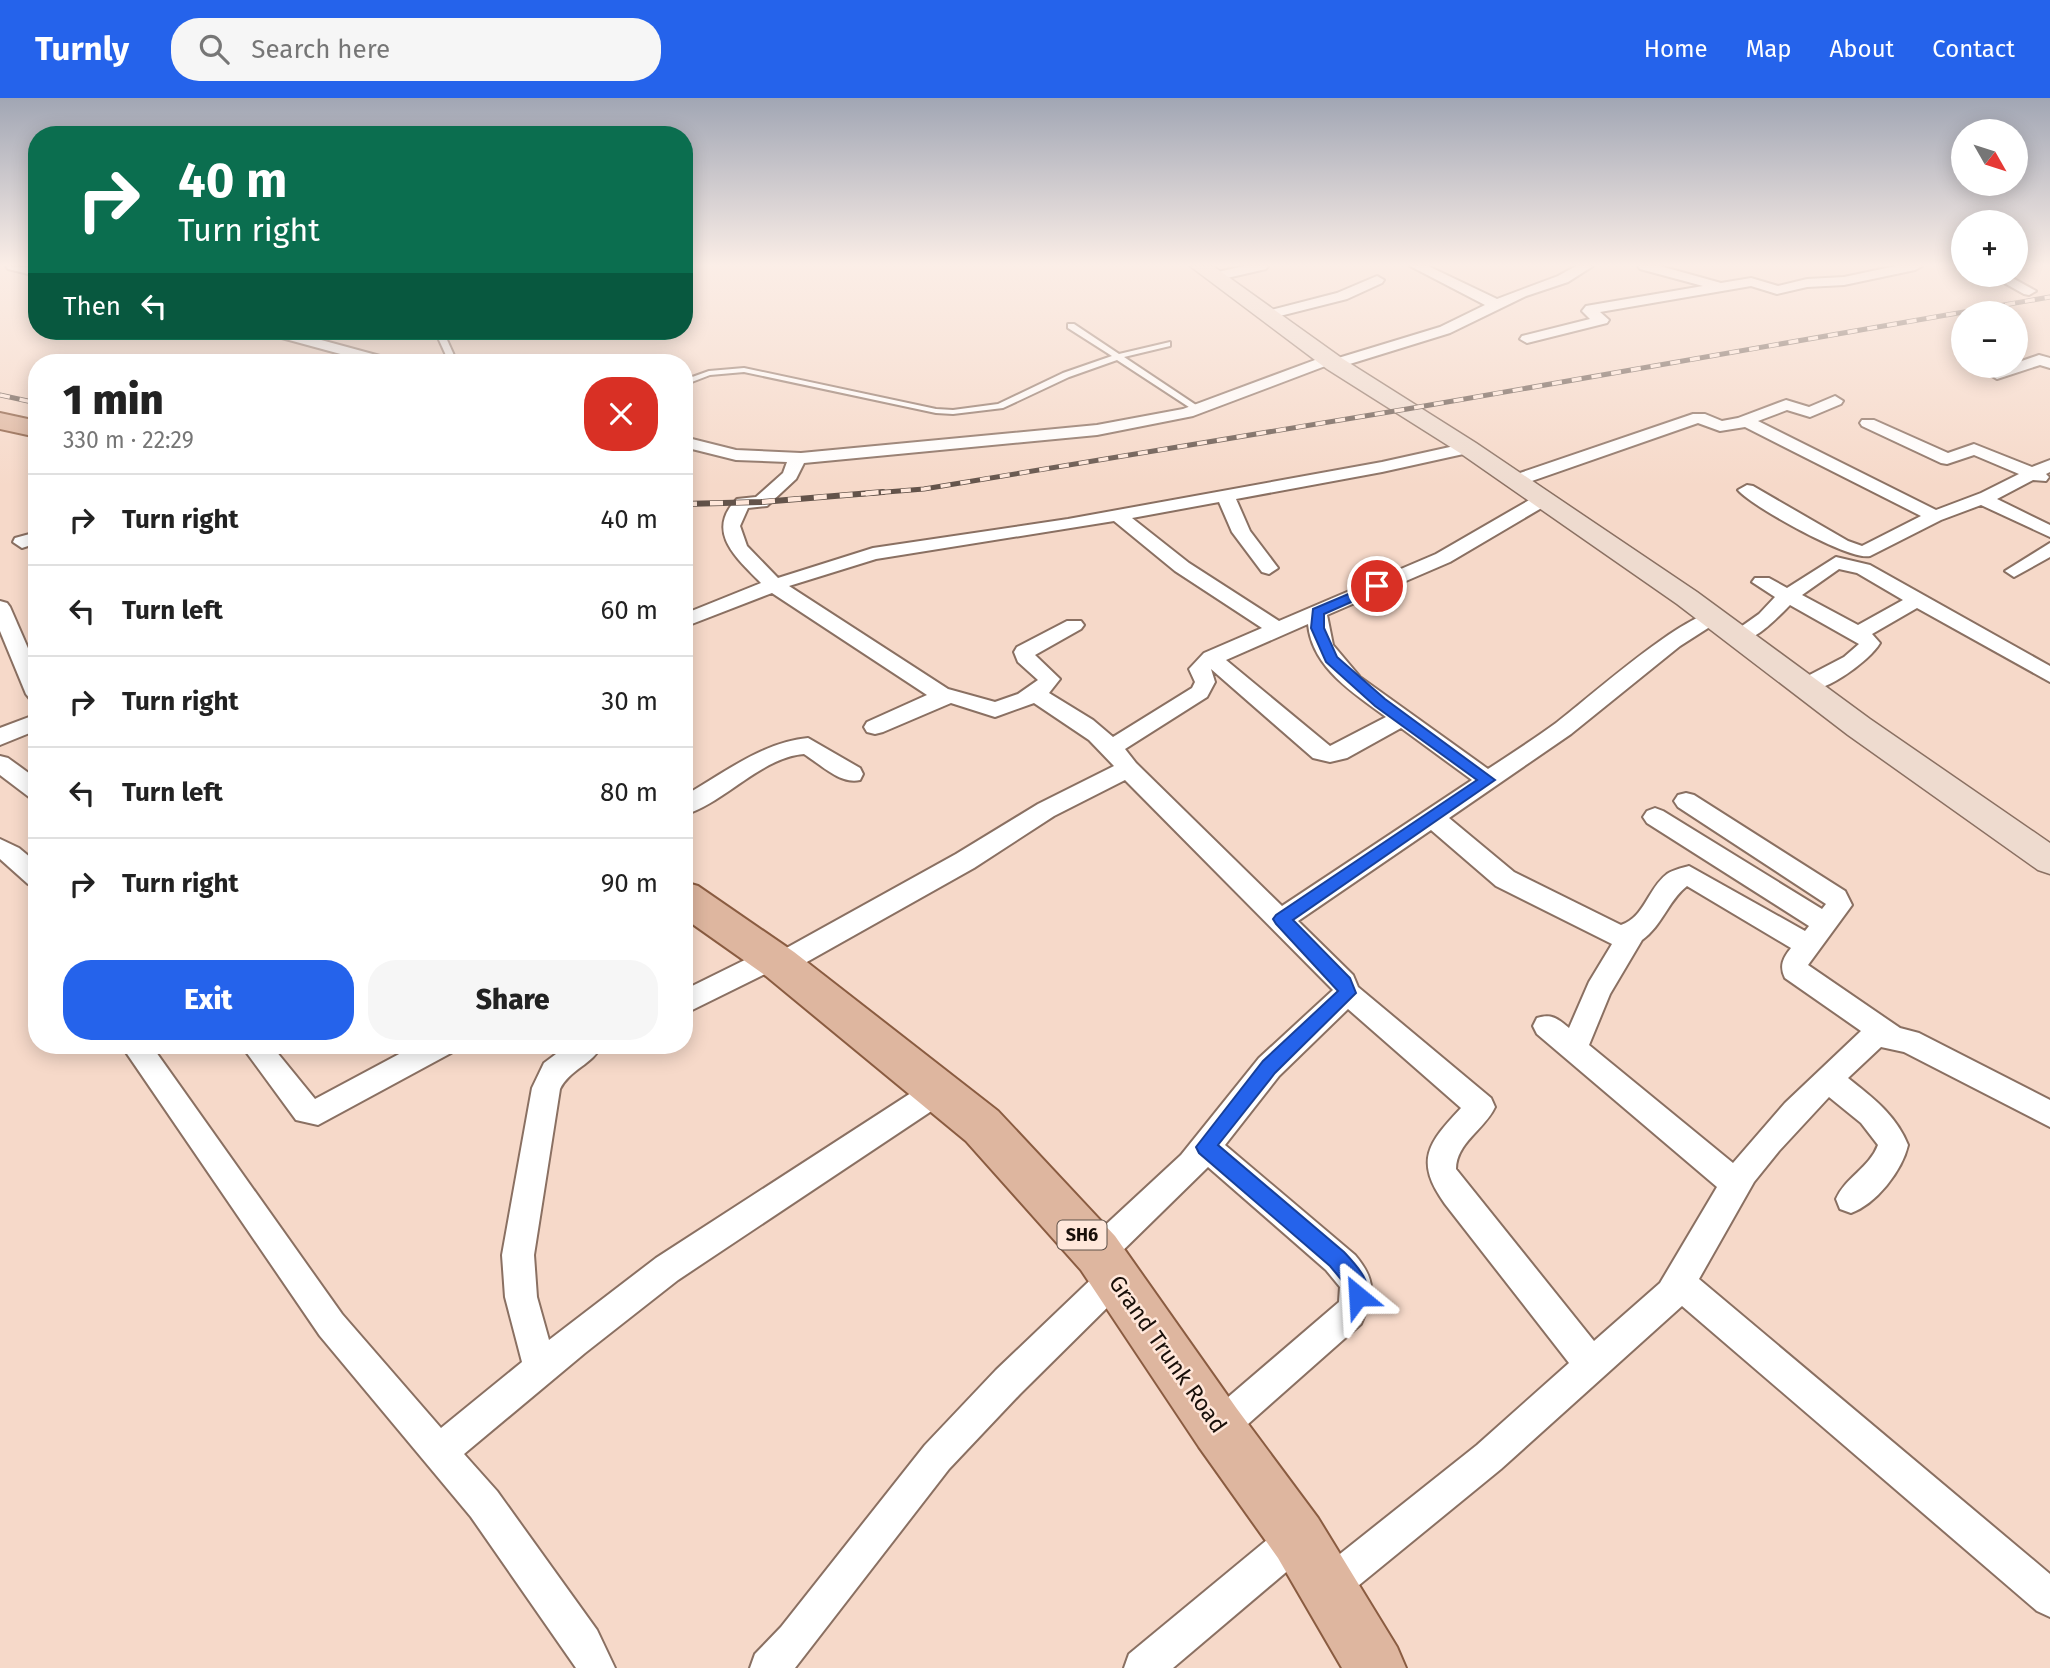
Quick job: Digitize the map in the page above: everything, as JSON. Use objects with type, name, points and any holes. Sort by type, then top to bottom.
[{"type":"main road","name":"Grand Trunk Road","points":[[693,903],[776,961],[982,1126],[1107,1265],[1218,1428],[1298,1538],[1376,1668]]},
{"type":"street","points":[[1300,339],[1517,480],[2050,861]]},
{"type":"street","points":[[693,444],[736,455],[798,458],[1097,430],[1168,418],[1332,362],[1417,339]]},
{"type":"street","points":[[305,340],[357,354]]},
{"type":"street","points":[[2028,364],[2039,360],[2050,363]]},
{"type":"street","points":[[1517,480],[1695,417],[1720,426],[1744,421],[1786,405],[1810,412],[1835,401]]},
{"type":"street","points":[[1744,421],[1935,516]]},
{"type":"street","points":[[1868,423],[1947,459],[1974,449],[2050,481]]},
{"type":"street","points":[[693,617],[774,585],[873,554],[1117,515],[1394,465],[1468,448]]},
{"type":"street","points":[[798,458],[790,475],[761,502],[743,503],[736,510],[731,526],[738,548],[774,585],[944,696]]},
{"type":"street","points":[[1747,490],[1841,545],[1863,552],[1935,516],[1983,499],[2050,465]]},
{"type":"street","points":[[1225,495],[1241,533],[1269,568]]},
{"type":"street","points":[[1113,747],[1200,692],[1205,682],[1199,669],[1211,658],[1443,558],[1544,499]]},
{"type":"street","points":[[1983,499],[2050,532]]},
{"type":"street","points":[[1117,515],[1182,567],[1276,628]]},
{"type":"street","points":[[2014,571],[2050,549]]},
{"type":"street","points":[[1738,636],[1766,618],[1789,596],[1836,563],[1863,569],[2050,675]]},
{"type":"street","points":[[1762,582],[1858,633],[1870,643],[1867,650],[1805,686]]},
{"type":"street","points":[[1858,633],[1917,600]]},
{"type":"street","points":[[0,607],[28,673]]},
{"type":"street","points":[[1317,612],[1318,628],[1331,659],[1353,681],[1488,780]]},
{"type":"street","points":[[1282,919],[1563,729],[1673,641],[1712,617]]},
{"type":"street","points":[[875,727],[944,696],[951,695],[995,710],[1033,693],[1050,679],[1025,657],[1024,652],[1074,625]]},
{"type":"street","points":[[1211,658],[1321,752],[1339,752],[1402,718]]},
{"type":"street","points":[[1033,693],[1092,728],[1113,747],[1128,769],[1282,919],[1344,983],[1348,993],[1481,1107],[1448,1145],[1441,1171],[1456,1194],[1592,1365]]},
{"type":"street","points":[[0,737],[28,725]]},
{"type":"street","points":[[693,802],[781,751],[801,745],[808,746],[852,774]]},
{"type":"street","points":[[0,764],[28,784]]},
{"type":"street","points":[[693,999],[776,961],[965,861],[1046,810],[1128,769]]},
{"type":"street","points":[[1686,801],[1836,898],[1840,905],[1795,962],[1794,970],[1891,1037]]},
{"type":"street","points":[[1432,817],[1505,879],[1605,932],[1631,936]]},
{"type":"street","points":[[1655,817],[1826,924]]},
{"type":"street","points":[[0,848],[28,869]]},
{"type":"street","points":[[1574,1048],[1598,990],[1631,936],[1642,929],[1679,877],[1689,875],[1810,946]]},
{"type":"street","points":[[769,1668],[794,1640],[937,1457],[1008,1382],[1206,1147],[1269,1067],[1348,993]]},
{"type":"street","points":[[1547,1026],[1736,1184]]},
{"type":"street","points":[[1329,1586],[1489,1457],[1671,1293],[1736,1184],[1756,1156],[1865,1043],[1877,1035],[1909,1041],[2050,1114]]},
{"type":"street","points":[[141,1054],[331,1325],[484,1504],[584,1643],[596,1668]]},
{"type":"street","points":[[262,1054],[306,1111],[318,1112],[330,1108],[425,1054]]},
{"type":"street","points":[[540,1368],[522,1297],[518,1255],[546,1088],[554,1072],[577,1054]]},
{"type":"street","points":[[1829,1080],[1882,1125],[1893,1139],[1893,1152],[1851,1199]]},
{"type":"street","points":[[439,1452],[540,1368],[667,1269],[938,1090]]},
{"type":"street","points":[[1206,1147],[1337,1259],[1355,1279],[1358,1296],[1350,1313],[1218,1428]]},
{"type":"street","points":[[1679,1282],[2050,1598]]},
{"type":"street","points":[[1143,1668],[1298,1538]]},
{"type":"lane","points":[[1093,339],[1198,409]]},
{"type":"lane","points":[[693,379],[709,373],[744,370],[899,404],[953,412],[1008,404],[1066,374],[1120,356],[1167,345]]},
{"type":"railway","points":[[861,494],[924,489],[1807,339]]},
{"type":"railway","points":[[0,395],[28,401]]},
{"type":"railway","points":[[693,504],[761,502],[883,492]]},
{"type":"route","points":[[1358,1296],[1355,1279],[1337,1259],[1206,1147],[1269,1067],[1348,993],[1344,983],[1282,919],[1488,780],[1380,702],[1331,659],[1323,645],[1317,612],[1377,586]]}]
